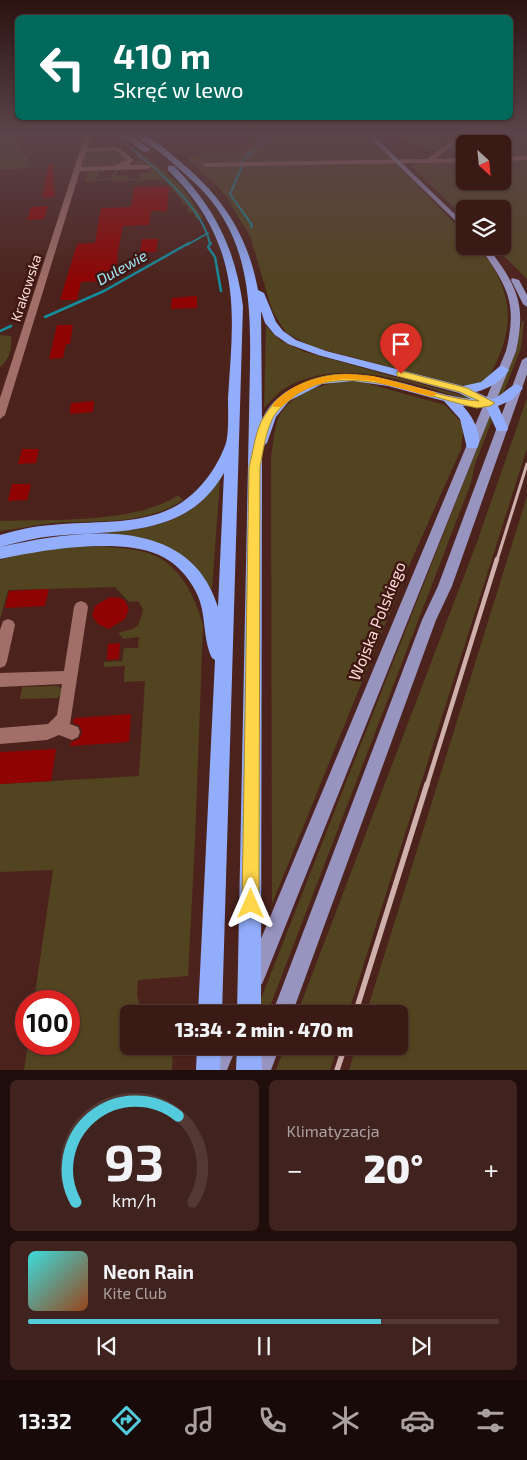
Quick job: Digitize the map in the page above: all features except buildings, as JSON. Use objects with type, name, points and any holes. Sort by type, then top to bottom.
[{"type":"highway","points":[[187,185],[208,211],[226,245],[235,278],[238,306],[210,1005]]},
{"type":"highway","points":[[202,185],[214,198],[235,230],[244,252],[251,278],[256,314],[250,1005]]},
{"type":"highway","points":[[251,278],[271,323],[279,333],[292,342],[322,353],[463,390],[490,403],[502,428]]},
{"type":"highway","points":[[463,390],[482,388],[495,379],[503,370]]},
{"type":"highway","points":[[254,467],[270,415],[287,396],[312,383],[329,378],[364,377],[477,405],[505,399],[517,388]]},
{"type":"highway","points":[[448,398],[468,420],[471,428],[472,445]]},
{"type":"highway","points":[[0,541],[12,536],[51,529],[138,525],[166,516],[185,507],[208,487],[233,441]]},
{"type":"highway","points":[[0,553],[24,547],[54,543],[120,540],[139,542],[166,552],[190,570],[206,595],[223,680]]},
{"type":"highway","points":[[208,1070],[209,1055]]},
{"type":"highway","points":[[249,1055],[249,1070]]},
{"type":"main road","points":[[421,185],[456,219]]},
{"type":"main road","name":"Wojska Polskiego","points":[[244,1005],[490,403],[516,332],[517,312],[513,294],[489,255]]},
{"type":"main road","name":"Wojska Polskiego","points":[[492,255],[516,281],[527,304]]},
{"type":"main road","points":[[285,1005],[429,620],[445,586],[527,360]]},
{"type":"main road","points":[[217,1070],[223,1055]]},
{"type":"main road","points":[[261,1070],[267,1055]]},
{"type":"street","name":"Krakowska","points":[[0,415],[72,185]]},
{"type":"street","points":[[0,736],[40,734],[65,729],[81,607]]},
{"type":"street","points":[[0,660],[8,624]]},
{"type":"street","points":[[0,680],[71,677]]},
{"type":"shaded area","points":[[168,185],[180,185],[203,218],[196,219],[193,212],[188,212],[188,205],[182,205],[182,200]]},
{"type":"shaded area","points":[[215,185],[417,185],[456,225],[456,255],[484,255],[499,278],[505,294],[508,310],[504,343],[488,378],[474,384],[458,385],[313,347],[286,333],[272,310],[250,236],[224,193]]},
{"type":"shaded area","points":[[431,185],[456,185],[456,190],[511,190],[511,185],[527,185],[527,279],[503,255],[511,255],[511,200],[456,200],[456,209]]},
{"type":"shaded area","points":[[522,321],[524,321],[521,348],[503,394],[497,397],[515,350]]},
{"type":"shaded area","points":[[266,326],[281,341],[305,352],[475,399],[473,401],[380,376],[333,373],[309,378],[287,387],[264,408]]},
{"type":"shaded area","points":[[0,335],[11,336],[11,349],[8,357],[0,367]]},
{"type":"shaded area","points":[[355,380],[445,405],[461,422],[463,432],[461,449],[408,568],[272,904],[271,457],[274,438],[278,419],[291,402],[311,390],[334,383]]},
{"type":"shaded area","points":[[527,398],[527,448],[351,1005],[300,1005],[477,542]]},
{"type":"shaded area","points":[[490,415],[493,418],[475,464],[471,483],[270,1005],[259,1005]]},
{"type":"shaded area","points":[[220,479],[212,590],[191,563],[167,546],[139,538],[105,536],[106,531],[156,525],[184,514],[197,505]]},
{"type":"shaded area","points":[[178,495],[183,500],[153,514],[137,518],[53,523],[0,531],[0,521],[68,520],[117,515],[140,511]]},
{"type":"shaded area","points":[[527,496],[527,1070],[349,1070],[353,1055],[408,1055],[408,1005],[369,1005]]},
{"type":"shaded area","points":[[102,546],[131,549],[154,555],[165,561],[174,569],[189,589],[203,625],[188,976],[138,980],[137,995],[140,1005],[120,1005],[120,1055],[173,1055],[172,1070],[24,1070],[26,1055],[80,1055],[80,990],[36,990],[53,870],[0,872],[0,784],[139,776],[145,681],[124,682],[125,666],[104,667],[104,662],[122,661],[124,648],[138,648],[139,637],[124,639],[118,633],[130,630],[138,625],[143,609],[138,601],[129,602],[115,587],[8,590],[0,619],[0,560],[25,553],[63,548]]},
{"type":"shaded area","points":[[58,686],[62,689],[61,695],[57,698],[20,699],[22,687]]},
{"type":"shaded area","points":[[282,1055],[335,1055],[330,1070],[276,1070]]},
{"type":"waterway","points":[[172,185],[190,205],[207,234]]},
{"type":"waterway","name":"Dulewie","points":[[234,185],[230,194],[252,225],[251,227]]},
{"type":"waterway","name":"Dulewie","points":[[187,245],[207,234]]},
{"type":"waterway","points":[[207,234],[210,245]]},
{"type":"waterway","name":"Dulewie","points":[[45,317],[104,291],[189,243]]},
{"type":"waterway","points":[[210,245],[208,247],[215,257],[221,291]]},
{"type":"waterway","name":"Dulewie","points":[[0,331],[11,326]]},
{"type":"railway","points":[[497,560],[527,464]]},
{"type":"railway","points":[[427,785],[497,559]]},
{"type":"railway","points":[[358,1005],[427,784]]},
{"type":"railway","points":[[337,1070],[342,1055]]},
{"type":"slow traffic","points":[[277,405],[294,392],[312,383],[329,378],[355,376],[373,378],[432,394]]},
{"type":"route","points":[[251,904],[254,467],[266,423],[275,408],[294,392],[312,383],[338,377],[373,378],[477,405],[490,403],[463,390],[401,374]]}]
